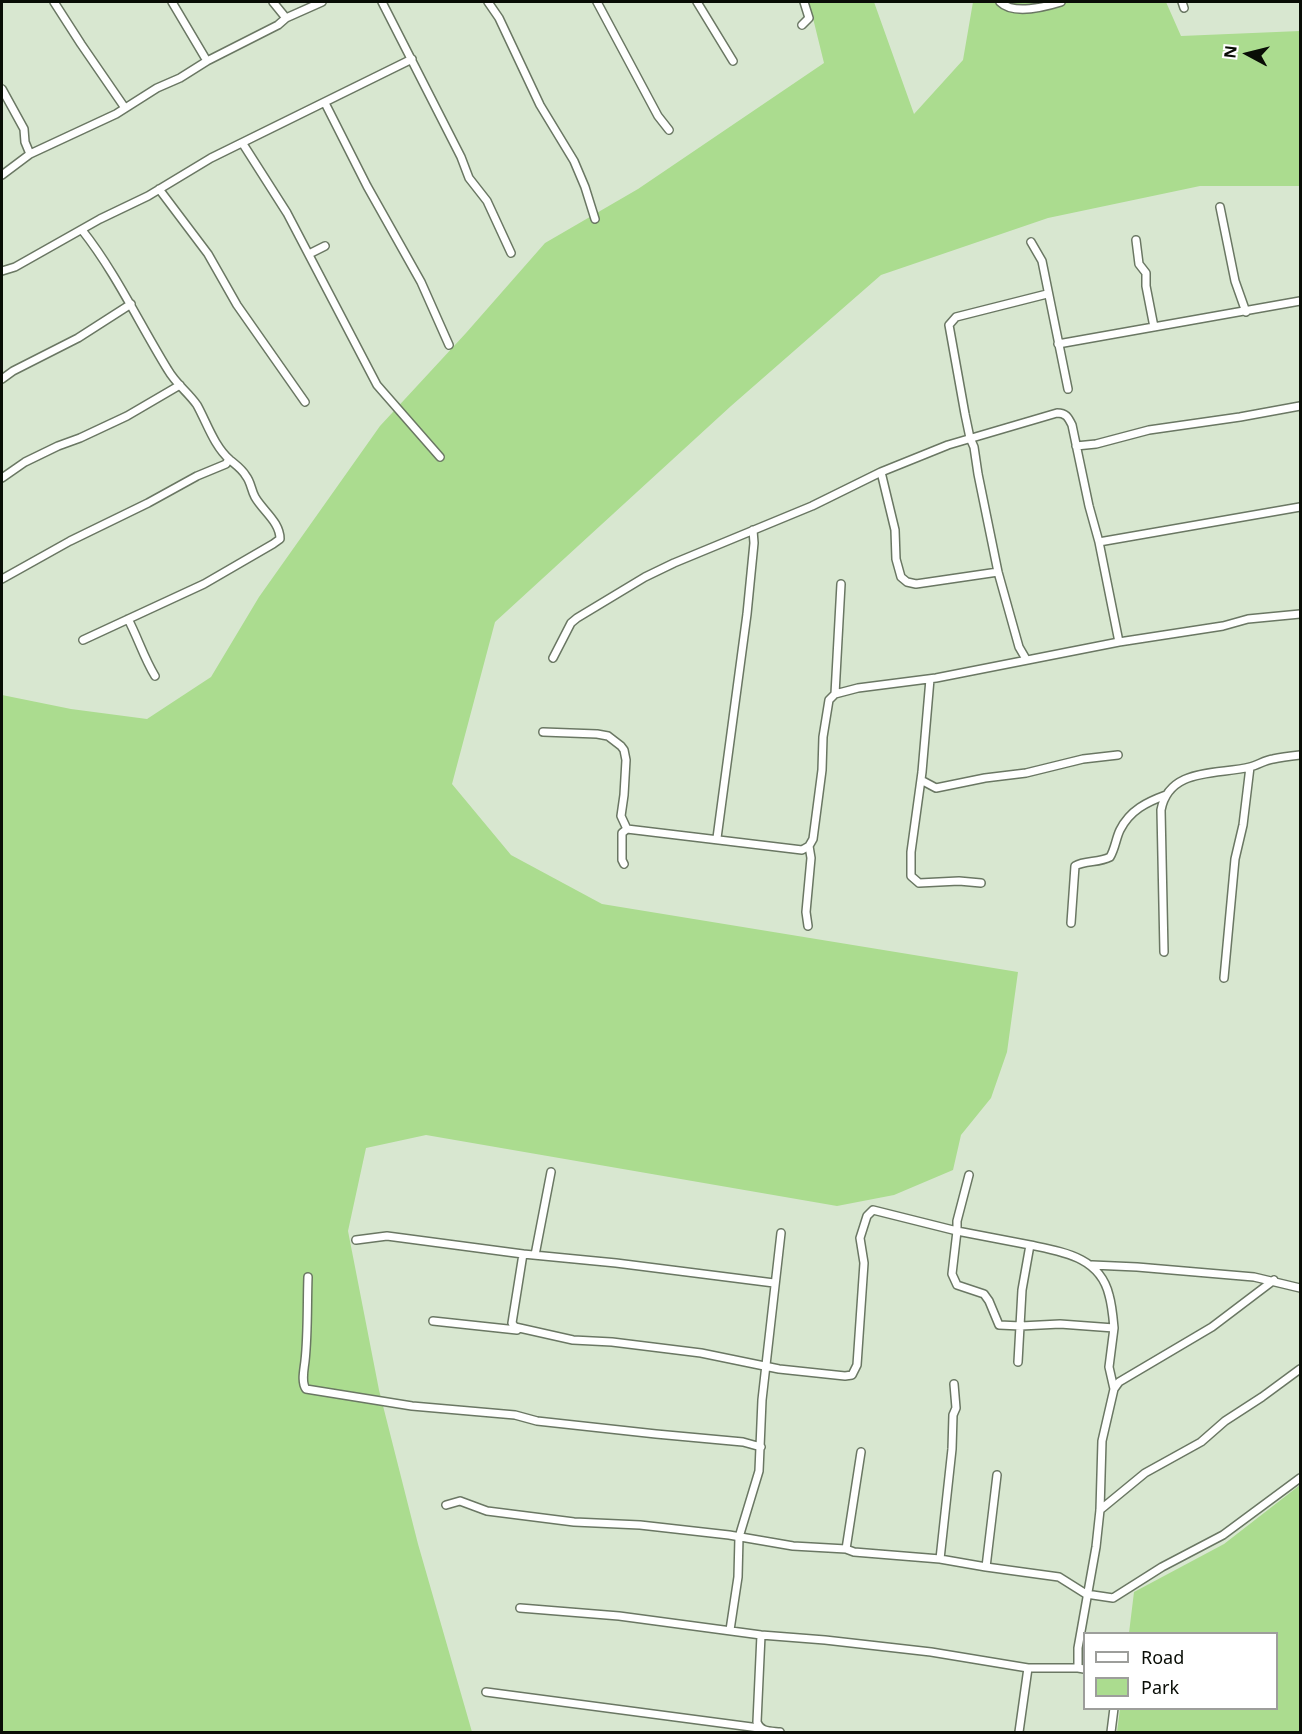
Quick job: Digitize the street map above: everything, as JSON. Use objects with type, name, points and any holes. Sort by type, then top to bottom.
[{"type":"street","points":[[54,2],[125,108]]},
{"type":"street","points":[[172,2],[207,61]]},
{"type":"street","points":[[273,2],[286,18]]},
{"type":"street","points":[[2,175],[30,154],[125,108],[157,88],[278,25],[286,18],[322,2]]},
{"type":"street","points":[[382,2],[461,157],[469,178],[487,201],[511,253]]},
{"type":"street","points":[[488,2],[499,18],[540,105],[574,161],[595,219]]},
{"type":"street","points":[[597,2],[658,116],[669,130]]},
{"type":"street","points":[[697,2],[733,61]]},
{"type":"street","points":[[802,25],[809,18],[804,2]]},
{"type":"street","points":[[1000,2],[1004,6],[1032,9],[1060,2]]},
{"type":"street","points":[[2,271],[15,267],[159,189],[211,158],[412,59]]},
{"type":"street","points":[[2,89],[24,129],[25,142],[30,154]]},
{"type":"street","points":[[325,103],[367,186],[421,282],[449,345]]},
{"type":"street","points":[[243,144],[287,213],[377,385],[440,457]]},
{"type":"street","points":[[159,189],[208,254],[237,305],[305,402]]},
{"type":"street","points":[[1220,207],[1235,281],[1246,312]]},
{"type":"street","points":[[82,230],[131,304],[168,371],[196,404],[213,438],[229,459],[247,476],[254,495],[279,529],[280,539],[204,584],[83,640]]},
{"type":"street","points":[[1136,240],[1137,256],[1146,273],[1146,286],[1154,327]]},
{"type":"street","points":[[1031,242],[1042,261],[1068,389]]},
{"type":"street","points":[[309,254],[325,246]]},
{"type":"street","points":[[1026,659],[1019,647],[998,572],[950,330],[952,320],[956,317],[1047,294]]},
{"type":"street","points":[[1058,344],[1300,301]]},
{"type":"street","points":[[2,379],[13,371],[78,338],[131,304]]},
{"type":"street","points":[[2,478],[25,462],[127,416],[180,385]]},
{"type":"street","points":[[1076,446],[1096,444],[1149,430],[1300,406]]},
{"type":"street","points":[[553,658],[571,623],[577,618],[674,563],[812,506],[922,454],[1048,414],[1063,413],[1068,416],[1072,425],[1119,642]]},
{"type":"street","points":[[2,579],[70,541],[197,476],[226,464],[229,459]]},
{"type":"street","points":[[881,472],[895,530],[896,559],[901,577],[907,582],[916,584],[998,572]]},
{"type":"street","points":[[1099,542],[1300,507]]},
{"type":"street","points":[[717,838],[747,614],[754,543],[753,530]]},
{"type":"street","points":[[835,694],[841,584]]},
{"type":"street","points":[[624,864],[622,833],[627,829],[802,850],[809,846],[813,840],[829,700],[835,694],[858,688],[930,679],[1119,642],[1248,620],[1300,614]]},
{"type":"street","points":[[128,619],[142,646],[145,660],[155,676]]},
{"type":"street","points":[[930,679],[911,876],[919,883],[959,881],[981,883]]},
{"type":"street","points":[[543,732],[597,734],[608,736],[621,746],[626,754],[626,760],[621,816],[627,829]]},
{"type":"street","points":[[921,780],[936,788],[985,778],[1026,773],[1083,759],[1118,755]]},
{"type":"street","points":[[1164,952],[1161,810],[1166,795],[1174,785],[1199,774],[1300,755]]},
{"type":"street","points":[[1224,978],[1235,859],[1243,825],[1250,766]]},
{"type":"street","points":[[1071,923],[1075,866],[1110,857],[1120,830],[1132,813],[1166,795]]},
{"type":"street","points":[[808,926],[806,912],[811,858],[809,846]]},
{"type":"street","points":[[535,1255],[551,1172]]},
{"type":"street","points":[[969,1174],[957,1221],[952,1274],[957,1285],[984,1294],[989,1300],[999,1325],[1060,1324],[1114,1328]]},
{"type":"street","points":[[433,1321],[526,1331],[573,1340],[612,1342],[701,1353],[779,1369],[852,1375],[858,1355],[864,1263],[860,1238],[867,1216],[873,1210],[957,1231],[1065,1253],[1092,1265],[1101,1274],[1109,1294],[1114,1328],[1109,1367],[1114,1389]]},
{"type":"street","points":[[730,1630],[738,1577],[739,1537],[759,1471],[765,1365],[781,1233]]},
{"type":"street","points":[[356,1240],[387,1236],[774,1283]]},
{"type":"street","points":[[1018,1362],[1022,1290],[1030,1245]]},
{"type":"street","points":[[523,1254],[512,1323],[515,1327],[526,1331]]},
{"type":"street","points":[[1092,1265],[1274,1280],[1300,1288]]},
{"type":"street","points":[[308,1277],[307,1346],[303,1382],[306,1389],[412,1406],[515,1415],[537,1421],[743,1442],[761,1447]]},
{"type":"street","points":[[520,1608],[619,1616],[761,1635],[965,1656],[1028,1668],[1081,1669],[1078,1648],[1096,1547],[1100,1509],[1101,1449],[1114,1389],[1119,1382],[1212,1327],[1274,1280]]},
{"type":"street","points":[[1100,1509],[1145,1473],[1201,1442],[1225,1421],[1300,1369]]},
{"type":"street","points":[[940,1558],[952,1449],[953,1415],[956,1408],[954,1384]]},
{"type":"street","points":[[846,1549],[861,1452]]},
{"type":"street","points":[[986,1567],[997,1475]]},
{"type":"street","points":[[446,1505],[460,1501],[487,1511],[574,1522],[640,1525],[793,1546],[940,1558],[1059,1577],[1086,1594],[1113,1598],[1156,1570],[1223,1535],[1300,1478]]},
{"type":"street","points":[[759,1728],[756,1722],[756,1707],[761,1635]]},
{"type":"street","points":[[1019,1732],[1028,1668]]},
{"type":"street","points":[[486,1692],[780,1732]]},
{"type":"street","points":[[1111,1732],[1114,1710]]},
{"type":"green space","points":[[809,2],[874,2],[914,114],[963,60],[973,2],[1166,2],[1181,36],[1300,31],[1300,186],[1200,186],[1048,218],[881,275],[731,406],[495,622],[452,784],[511,855],[602,904],[1018,972],[1007,1052],[991,1098],[961,1135],[953,1170],[894,1195],[837,1206],[426,1135],[366,1148],[348,1231],[379,1390],[418,1544],[472,1732],[2,1732],[2,695],[71,709],[147,719],[211,677],[259,597],[380,426],[545,243],[638,189],[824,63]]},
{"type":"green space","points":[[1300,1485],[1300,1732],[1117,1732],[1120,1710],[1278,1710],[1278,1632],[1129,1632],[1134,1592],[1224,1544]]}]
